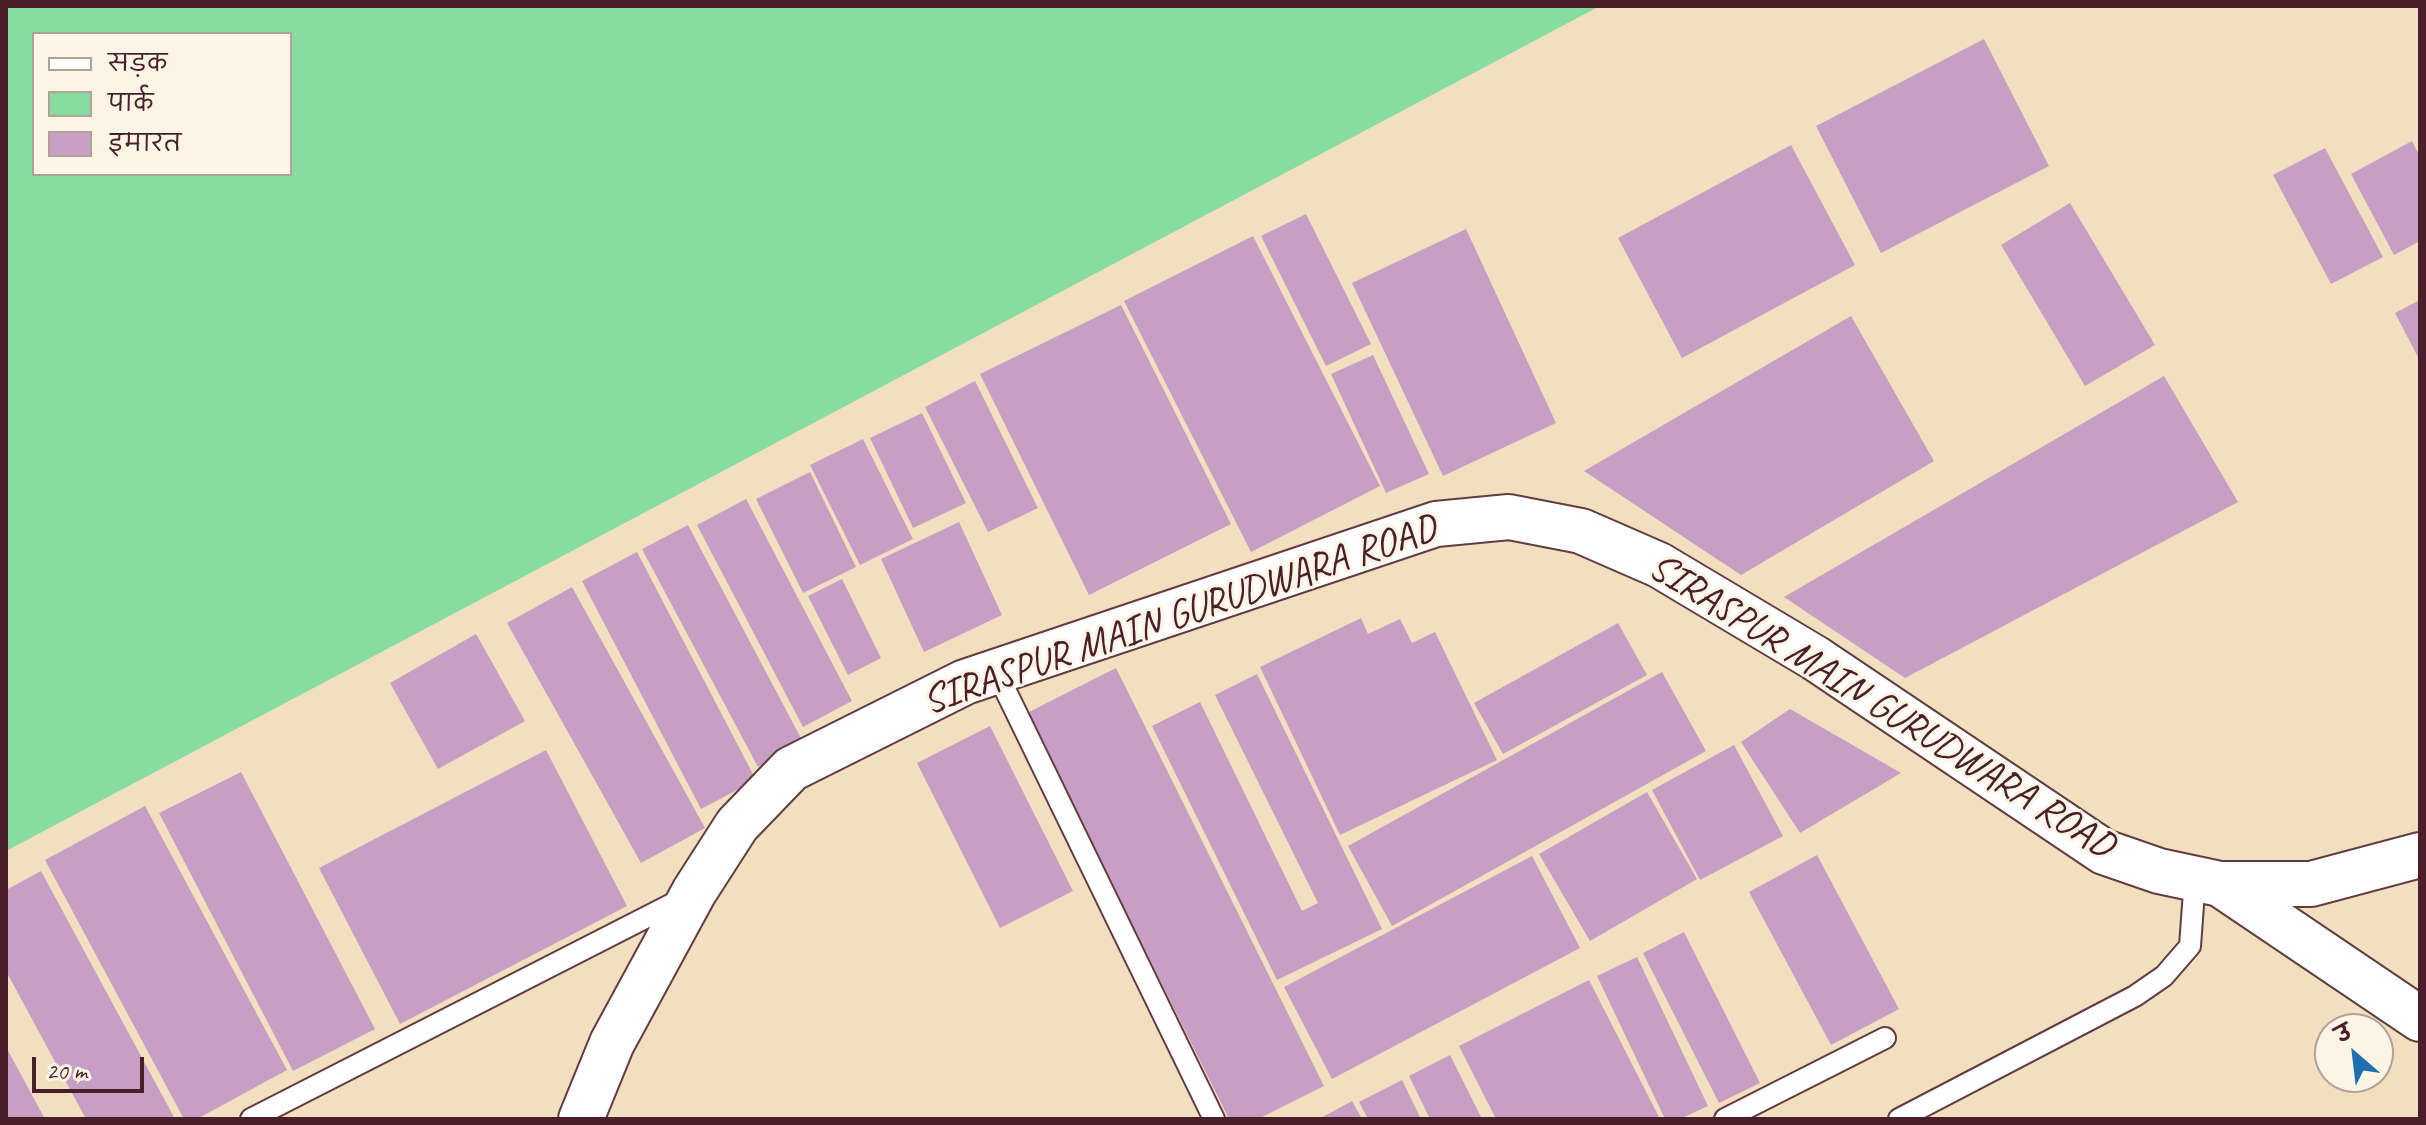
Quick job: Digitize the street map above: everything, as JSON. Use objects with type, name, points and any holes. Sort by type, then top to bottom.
[{"type":"street","name":"SIRASPUR MAIN GURUDWARA ROAD","points":[[581,1119],[612,1043],[694,892],[737,825],[791,769],[881,721],[965,682],[1436,524],[1509,517],[1581,531],[1659,565],[1815,658],[2104,852],[2159,871],[2207,881],[2311,884],[2420,855]]},
{"type":"street","points":[[2207,881],[2420,1019]]},
{"type":"lane","points":[[996,671],[1214,1119]]},
{"type":"lane","points":[[1899,1119],[2135,996],[2164,976],[2190,946],[2207,881]]},
{"type":"lane","points":[[251,1119],[694,892]]},
{"type":"lane","points":[[1725,1119],[1885,1038]]},
{"type":"green space","points":[[6,6],[1600,6],[6,851]]},
{"type":"building","points":[[1984,39],[2049,166],[1881,253],[1816,126]]},
{"type":"building","points":[[2412,141],[2420,157],[2420,241],[2394,255],[2351,174]]},
{"type":"building","points":[[1791,145],[1855,265],[1682,358],[1618,238]]},
{"type":"building","points":[[2325,148],[2383,257],[2331,284],[2273,175]]},
{"type":"building","points":[[2070,203],[2155,345],[2085,386],[2001,245]]},
{"type":"building","points":[[1306,214],[1371,344],[1326,366],[1261,236]]},
{"type":"building","points":[[1466,229],[1556,423],[1443,476],[1352,283]]},
{"type":"building","points":[[1253,236],[1380,486],[1251,552],[1124,301]]},
{"type":"building","points":[[2420,300],[2420,361],[2395,313]]},
{"type":"building","points":[[1121,305],[1231,524],[1089,595],[980,374]]},
{"type":"building","points":[[1851,316],[1934,461],[1741,575],[1584,471]]},
{"type":"building","points":[[1373,355],[1429,474],[1386,493],[1331,374]]},
{"type":"building","points":[[2164,376],[2238,502],[1905,678],[1784,597]]},
{"type":"building","points":[[975,381],[1038,508],[988,532],[925,407]]},
{"type":"building","points":[[922,413],[966,503],[913,528],[870,438]]},
{"type":"building","points":[[863,439],[913,539],[860,565],[810,465]]},
{"type":"building","points":[[810,472],[856,567],[803,593],[756,499]]},
{"type":"building","points":[[746,499],[852,701],[803,727],[697,525]]},
{"type":"building","points":[[959,522],[1002,615],[924,652],[881,559]]},
{"type":"building","points":[[688,525],[803,742],[758,767],[642,549]]},
{"type":"building","points":[[637,552],[756,780],[701,809],[582,581]]},
{"type":"building","points":[[842,579],[881,658],[848,675],[808,596]]},
{"type":"building","points":[[572,587],[705,828],[641,863],[507,623]]},
{"type":"building","points":[[1361,618],[1368,634],[1400,619],[1412,643],[1435,632],[1497,760],[1340,835],[1260,667]]},
{"type":"building","points":[[1618,623],[1647,675],[1503,754],[1474,703]]},
{"type":"building","points":[[476,634],[525,721],[438,769],[390,683]]},
{"type":"building","points":[[1116,668],[1324,1086],[1258,1119],[1229,1119],[1027,713]]},
{"type":"building","points":[[1662,672],[1706,751],[1392,926],[1348,846]]},
{"type":"building","points":[[1257,674],[1382,929],[1277,980],[1152,726],[1200,702],[1302,911],[1318,903],[1215,695]]},
{"type":"building","points":[[1790,709],[1901,773],[1800,833],[1741,742]]},
{"type":"building","points":[[990,726],[1073,891],[1000,928],[917,763]]},
{"type":"building","points":[[1734,745],[1783,836],[1700,880],[1652,790]]},
{"type":"building","points":[[546,750],[627,906],[400,1024],[319,868]]},
{"type":"building","points":[[241,772],[375,1029],[293,1071],[159,813]]},
{"type":"building","points":[[1647,792],[1697,879],[1590,941],[1539,854]]},
{"type":"building","points":[[145,806],[287,1070],[197,1119],[184,1119],[45,860]]},
{"type":"building","points":[[1817,855],[1899,1009],[1831,1045],[1749,892]]},
{"type":"building","points":[[1532,856],[1580,948],[1332,1079],[1284,987]]},
{"type":"building","points":[[41,871],[175,1119],[86,1119],[6,971],[6,890]]},
{"type":"building","points":[[1684,932],[1760,1083],[1719,1103],[1643,953]]},
{"type":"building","points":[[1637,957],[1708,1106],[1680,1119],[1665,1119],[1597,976]]},
{"type":"building","points":[[1589,980],[1660,1119],[1496,1119],[1459,1046]]},
{"type":"building","points":[[6,1047],[45,1119],[6,1119]]},
{"type":"building","points":[[1450,1055],[1482,1119],[1430,1119],[1409,1076]]},
{"type":"building","points":[[1402,1080],[1421,1119],[1368,1119],[1359,1102]]},
{"type":"building","points":[[1352,1101],[1362,1119],[1319,1119]]}]
